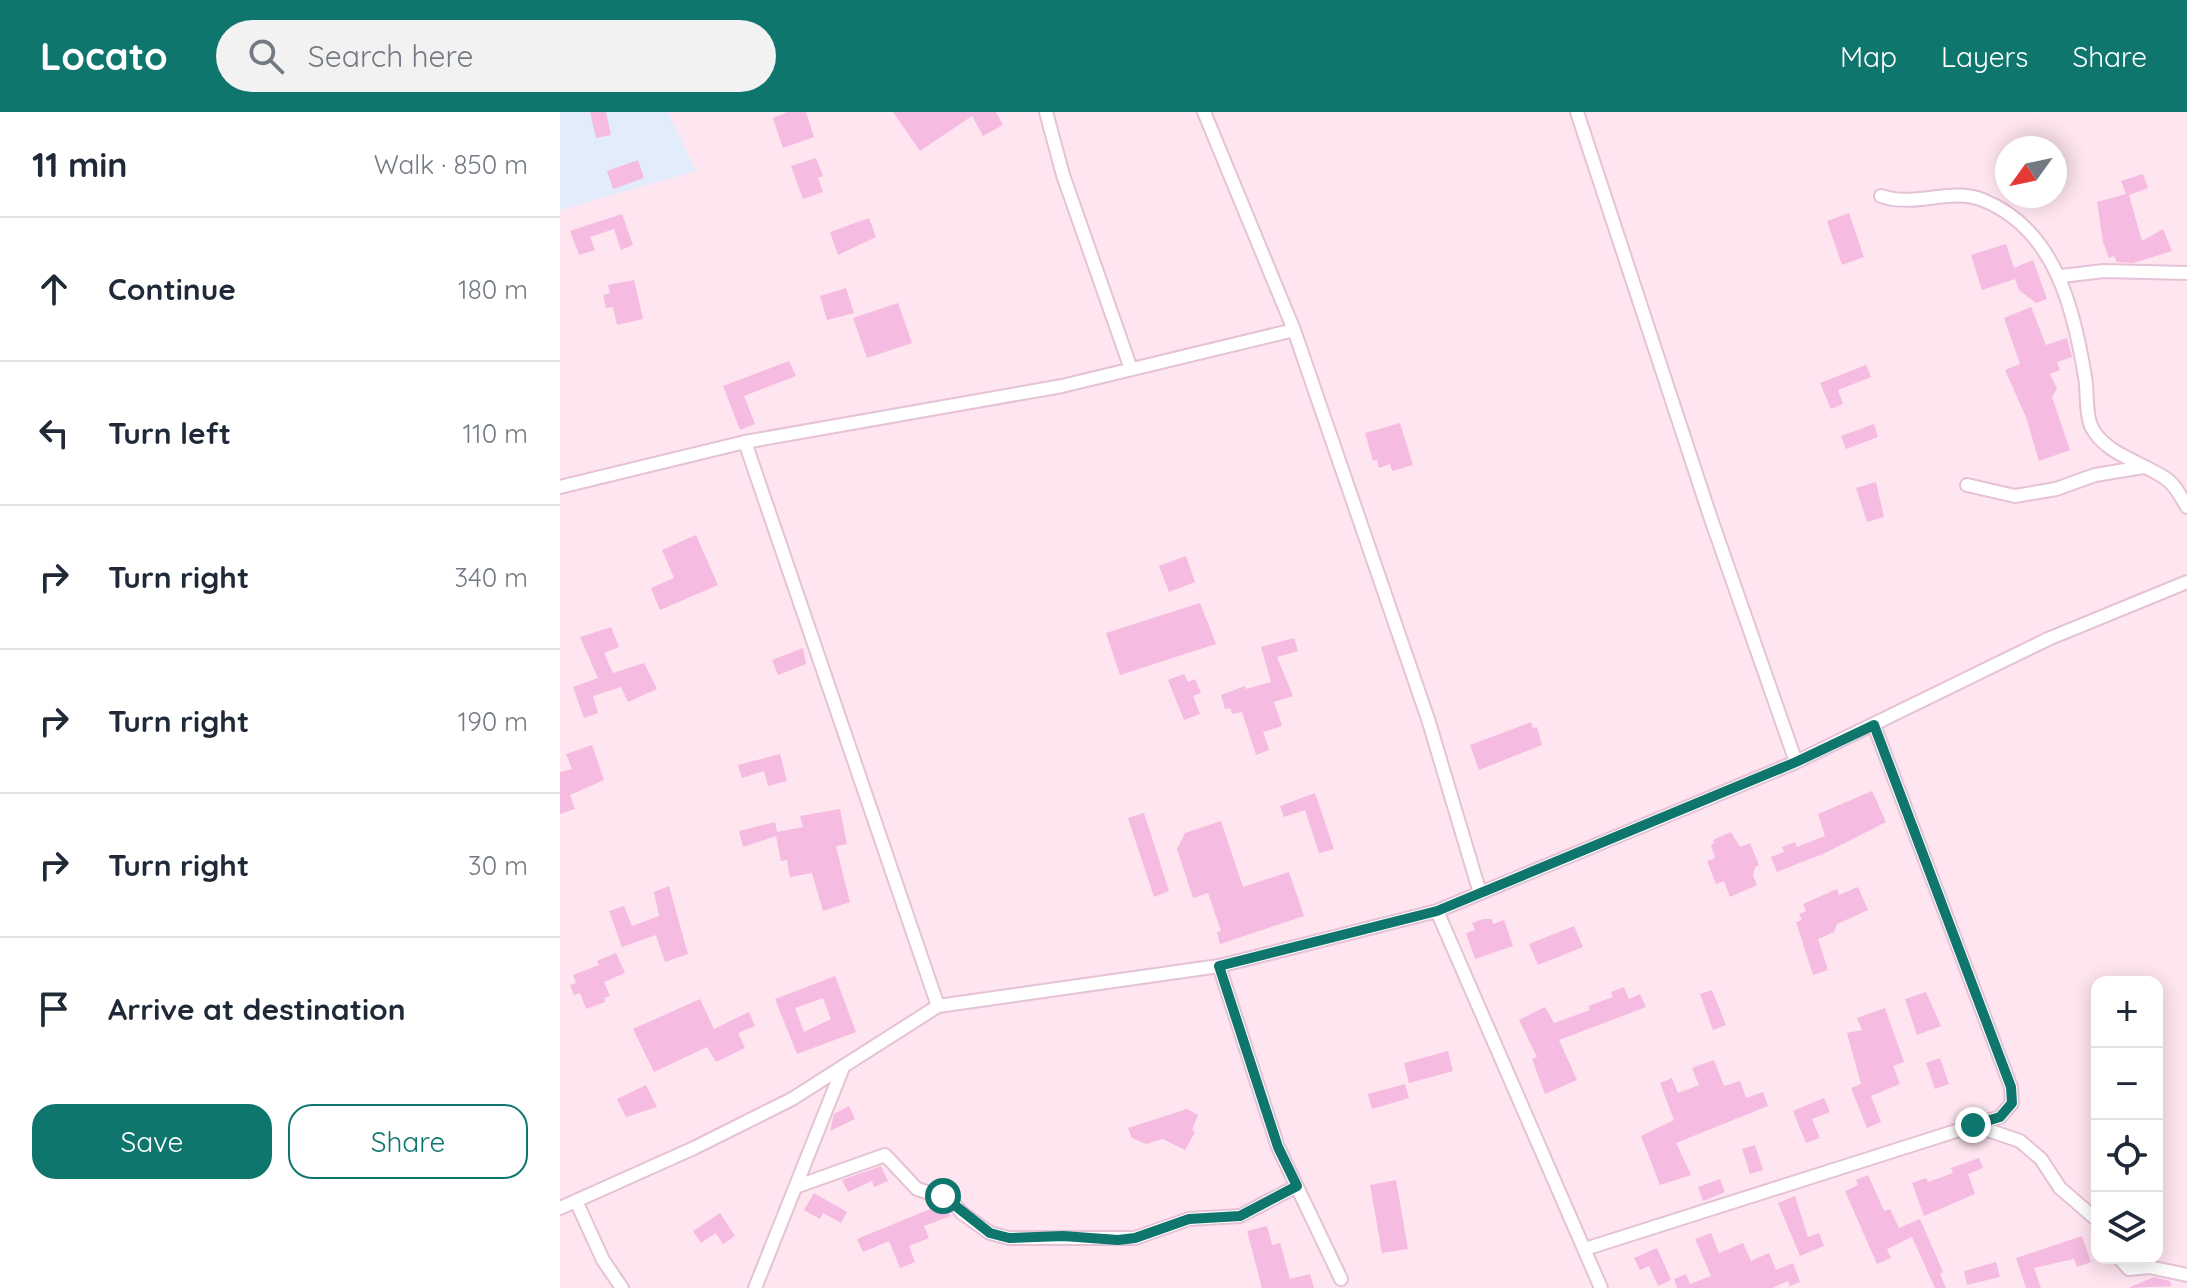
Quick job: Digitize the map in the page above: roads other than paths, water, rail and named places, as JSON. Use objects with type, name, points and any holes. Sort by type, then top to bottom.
[{"type":"street","points":[[1046,112],[1063,175],[1131,369]]},
{"type":"street","points":[[1204,112],[1294,330],[1428,719],[1480,893]]},
{"type":"street","points":[[1577,112],[1705,502],[1796,762]]},
{"type":"street","points":[[1881,196],[1899,202],[1964,195],[1983,200],[2012,217],[2036,240],[2061,276],[2078,332],[2092,428],[2112,448],[2168,479],[2187,507]]},
{"type":"street","points":[[2061,276],[2104,271],[2187,273]]},
{"type":"street","points":[[560,487],[745,442],[906,416],[1131,369],[1294,330]]},
{"type":"street","points":[[745,442],[938,1006]]},
{"type":"street","points":[[1967,485],[2015,496],[2056,489],[2095,475],[2143,467]]},
{"type":"street","points":[[560,1208],[694,1148],[842,1070],[901,1026],[938,1006],[1219,966],[1437,911],[1796,762],[2048,639],[2187,582]]},
{"type":"street","points":[[1585,1249],[2000,1117],[2012,1103],[2011,1087],[1874,725]]},
{"type":"street","points":[[1437,911],[1601,1288]]},
{"type":"street","points":[[1219,966],[1278,1147],[1341,1279]]},
{"type":"street","points":[[755,1288],[842,1070]]},
{"type":"street","points":[[1973,1125],[2020,1141],[2041,1159],[2060,1188],[2091,1215]]},
{"type":"street","points":[[798,1186],[885,1155],[917,1189],[950,1199],[962,1213],[990,1233],[1009,1238],[1063,1236],[1118,1240],[1135,1238],[1189,1219],[1240,1216],[1297,1186]]},
{"type":"street","points":[[576,1201],[603,1260],[622,1288]]},
{"type":"street","points":[[2124,1264],[2129,1269],[2149,1267],[2187,1275]]}]
